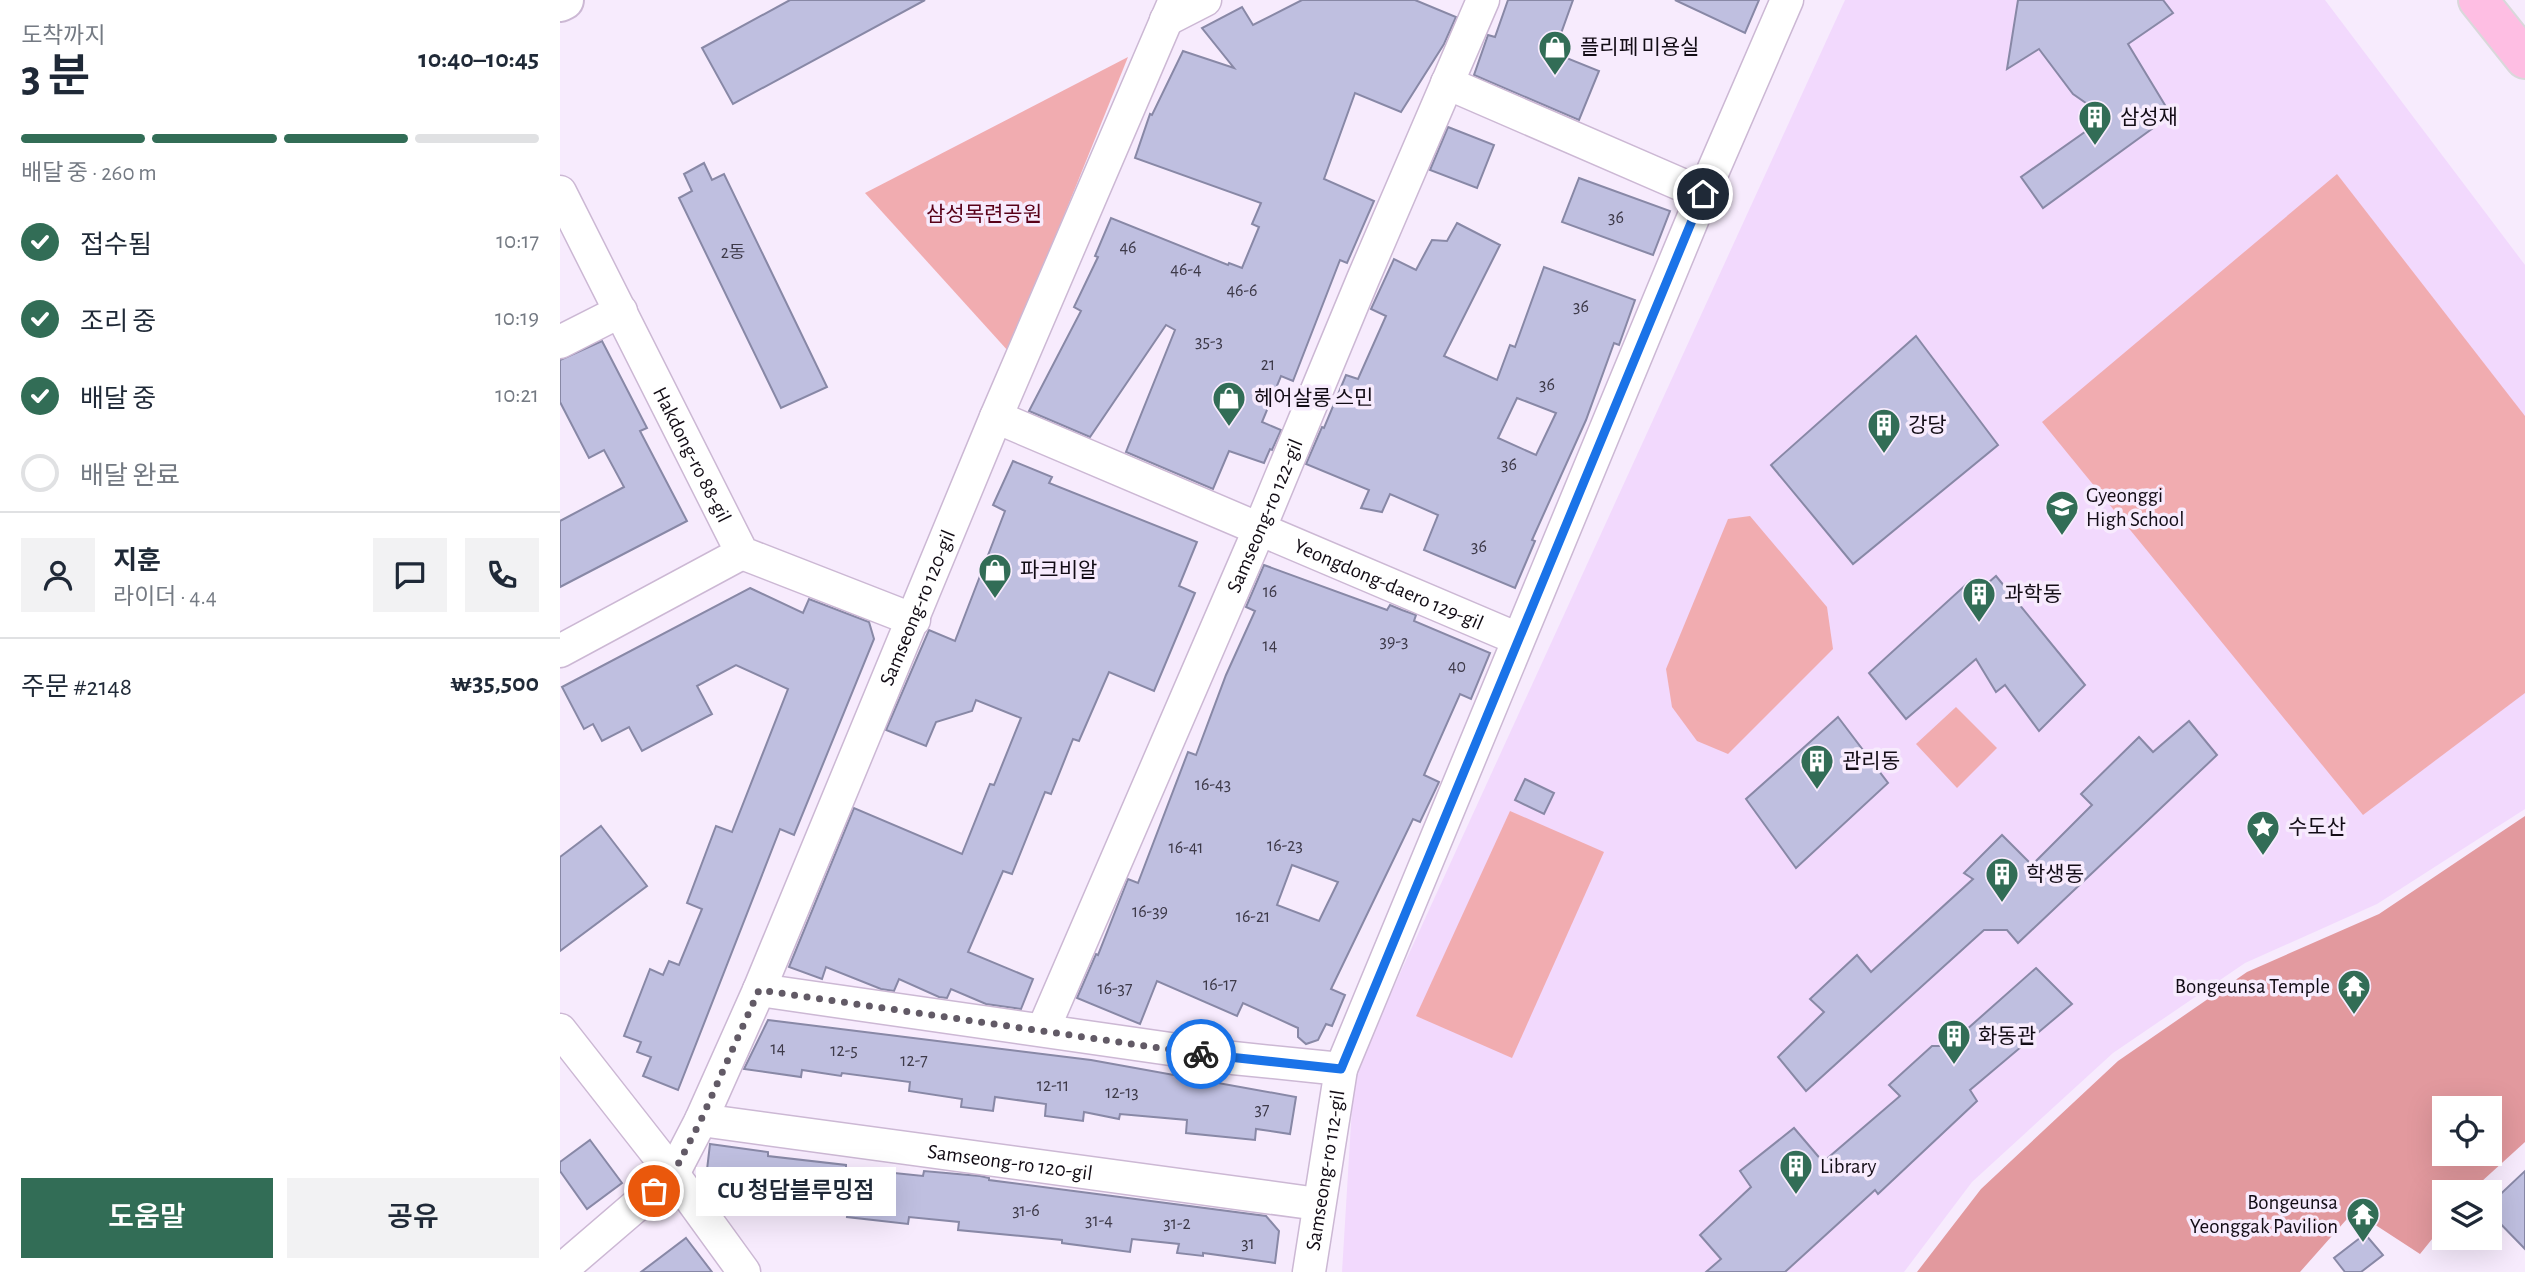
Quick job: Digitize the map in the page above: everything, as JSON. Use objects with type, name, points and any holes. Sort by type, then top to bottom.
[{"type":"main road","points":[[2478,0],[2525,59]]},
{"type":"street","name":"Samseong-ro 120-gil","points":[[560,1272],[673,1174],[701,1120],[759,990],[996,417],[1170,10],[1205,0]]},
{"type":"street","name":"Samseong-ro 122-gil","points":[[1043,1030],[1259,530],[1483,0]]},
{"type":"street","points":[[759,990],[1233,1058],[1341,1069],[1703,194],[1787,0]]},
{"type":"street","points":[[1447,83],[1703,194]]},
{"type":"street","name":"Hakdong-ro 88-gil","points":[[560,192],[743,553]]},
{"type":"street","points":[[560,342],[621,311]]},
{"type":"street","points":[[996,417],[1259,530]]},
{"type":"street","name":"Yeongdong-daero 129-gil","points":[[1259,530],[1518,639]]},
{"type":"street","points":[[560,651],[743,553],[914,620]]},
{"type":"street","points":[[560,1030],[673,1174],[744,1272]]},
{"type":"street","name":"Samseong-ro 112-gil","points":[[1309,1272],[1341,1069]]},
{"type":"street","name":"Samseong-ro 120-gil","points":[[701,1120],[1318,1204]]},
{"type":"shaded area","name":"Gyeonggi High School","points":[[1845,0],[2325,0],[2525,265],[2525,809],[2377,904],[2245,963],[2113,1053],[1972,1182],[1904,1272],[1342,1272],[1354,1074]]},
{"type":"shaded area","name":"Bongeunsa Temple","points":[[2525,816],[2525,1142],[2502,1163],[2502,1096],[2432,1096],[2432,1166],[2499,1166],[2483,1180],[2432,1180],[2432,1239],[2420,1254],[2354,1211],[2300,1272],[1917,1272],[1981,1189],[2118,1061],[2247,972],[2379,914]]},
{"type":"green space","name":"삼성목련공원","points":[[1128,57],[1009,352],[865,193]]},
{"type":"green space","points":[[2337,174],[2525,416],[2525,693],[2363,815],[2042,422]]},
{"type":"green space","points":[[1750,516],[1827,607],[1833,649],[1728,754],[1697,741],[1672,707],[1666,669],[1728,519]]},
{"type":"green space","points":[[1956,707],[1997,748],[1957,788],[1916,744]]},
{"type":"green space","points":[[1510,811],[1604,852],[1512,1058],[1416,1016]]},
{"type":"building","points":[[790,0],[925,0],[733,104],[702,48]]},
{"type":"building","points":[[1302,0],[1415,0],[1456,17],[1444,44],[1401,112],[1355,93],[1324,179],[1374,201],[1347,263],[1340,260],[1293,381],[1281,376],[1262,422],[1281,430],[1272,450],[1270,449],[1264,463],[1229,451],[1213,489],[1126,452],[1175,330],[1166,325],[1090,437],[1029,411],[1081,311],[1074,307],[1098,257],[1095,256],[1111,218],[1228,265],[1229,263],[1242,268],[1259,227],[1252,224],[1261,203],[1135,158],[1150,114],[1152,115],[1183,51],[1234,68],[1202,28],[1242,7],[1253,25]]},
{"type":"building","points":[[1508,0],[1573,0],[1554,53],[1599,71],[1579,120],[1474,75],[1488,35],[1495,37]]},
{"type":"building","points":[[1675,0],[1759,0],[1745,33]]},
{"type":"building","points":[[2018,0],[2163,0],[2173,13],[2128,44],[2171,115],[2043,208],[2021,177],[2106,117],[2073,94],[2039,49],[2007,69]]},
{"type":"building","points":[[1448,127],[1494,145],[1477,188],[1430,170]]},
{"type":"building","points":[[704,163],[712,180],[724,174],[827,387],[781,408],[679,198],[692,191],[684,174]]},
{"type":"building","points":[[1579,178],[1670,211],[1653,255],[1562,222]]},
{"type":"building","points":[[1457,223],[1500,245],[1444,356],[1497,380],[1510,345],[1515,347],[1544,267],[1635,300],[1619,345],[1614,343],[1586,420],[1532,540],[1535,541],[1515,588],[1424,550],[1438,515],[1390,494],[1382,512],[1361,508],[1369,490],[1306,464],[1346,375],[1358,379],[1386,316],[1371,309],[1394,259],[1416,270],[1432,240],[1447,241]],"holes":[[[1517,398],[1556,413],[1536,455],[1498,438]]]},
{"type":"building","name":"강당","points":[[1916,336],[1998,445],[1853,564],[1771,465]]},
{"type":"building","points":[[602,341],[647,428],[640,431],[687,521],[560,587],[560,521],[624,487],[604,450],[589,458],[560,402],[560,360]]},
{"type":"building","points":[[1013,461],[1052,477],[1049,483],[1197,542],[1179,586],[1195,593],[1154,691],[1109,672],[1079,741],[1073,739],[1051,794],[1045,792],[1012,874],[1003,871],[968,952],[1033,979],[1021,1009],[986,1004],[951,989],[947,998],[939,997],[899,979],[894,991],[881,989],[826,967],[822,979],[789,967],[854,808],[962,854],[990,784],[994,785],[1021,718],[976,700],[972,711],[936,722],[926,746],[886,730],[929,630],[955,641],[1005,511],[993,505]]},
{"type":"building","points":[[1264,565],[1387,610],[1390,605],[1416,615],[1414,621],[1490,653],[1471,699],[1460,694],[1424,775],[1439,782],[1420,822],[1413,819],[1331,989],[1345,995],[1332,1026],[1326,1024],[1318,1040],[1306,1044],[1298,1037],[1298,1028],[1243,1003],[1237,1016],[1157,981],[1140,1024],[1077,998],[1096,954],[1098,955],[1128,879],[1138,883],[1188,752],[1196,755],[1226,675],[1255,611],[1246,607]],"holes":[[[1292,865],[1338,882],[1319,921],[1277,905]]]},
{"type":"building","name":"과학동","points":[[1996,576],[2085,685],[2039,731],[2005,685],[1996,692],[1976,659],[1906,719],[1869,673],[1971,580],[1981,589]]},
{"type":"building","points":[[750,588],[803,613],[809,599],[869,622],[874,639],[794,835],[780,829],[678,1090],[643,1076],[651,1057],[637,1052],[641,1042],[624,1036],[650,969],[663,975],[669,961],[679,965],[702,909],[687,903],[716,826],[732,832],[788,689],[736,665],[697,686],[712,714],[642,751],[629,727],[602,741],[593,724],[584,729],[562,687]]},
{"type":"building","name":"관리동","points":[[1838,717],[1888,783],[1796,868],[1746,799]]},
{"type":"building","name":"학생동","points":[[2189,721],[2217,755],[2018,943],[2007,930],[1984,930],[1806,1091],[1778,1057],[1824,1012],[1810,999],[1857,955],[1871,972],[1973,879],[1964,873],[2002,835],[2032,865],[2092,805],[2081,794],[2139,737],[2153,752]]},
{"type":"building","points":[[1525,779],[1554,793],[1544,814],[1515,800]]},
{"type":"building","points":[[601,826],[647,886],[560,951],[560,857]]},
{"type":"building","points":[[2036,968],[2072,1004],[1970,1090],[1977,1101],[1878,1194],[1875,1190],[1785,1272],[1706,1272],[1721,1259],[1700,1235],[1751,1187],[1740,1171],[1794,1128],[1823,1162],[1900,1096],[1889,1085],[1932,1046],[1948,1046]]},
{"type":"building","points":[[768,1020],[1091,1060],[1296,1097],[1290,1134],[1256,1129],[1255,1140],[1186,1133],[1187,1120],[1120,1114],[1119,1119],[1084,1112],[1083,1121],[1045,1116],[1046,1104],[995,1097],[993,1111],[961,1107],[962,1099],[909,1091],[910,1082],[842,1073],[841,1076],[802,1070],[801,1077],[744,1069]]},
{"type":"building","points":[[590,1140],[622,1183],[587,1209],[560,1171],[560,1162]]},
{"type":"building","points":[[710,1144],[768,1152],[768,1156],[846,1165],[846,1168],[923,1176],[924,1171],[980,1176],[989,1180],[1266,1216],[1279,1231],[1275,1263],[1203,1253],[1203,1256],[1177,1253],[1179,1244],[1132,1239],[1130,1252],[1062,1243],[1062,1240],[958,1230],[959,1222],[909,1217],[908,1224],[847,1217],[848,1210],[711,1195],[705,1187]]},
{"type":"building","points":[[2525,1171],[2525,1249],[2502,1225],[2502,1193]]},
{"type":"building","name":"Bongeunsa Yeonggak Pavilion","points":[[2365,1234],[2383,1255],[2361,1272],[2345,1272],[2334,1258]]},
{"type":"building","points":[[686,1238],[712,1272],[641,1272]]},
{"type":"way so far","points":[[654,1191],[673,1174],[701,1120],[759,990],[1201,1054]]},
{"type":"place","name":"플리페 미용실","points":[[1555,77]]},
{"type":"place","name":"삼성재","points":[[2095,147]]},
{"type":"place","name":"헤어살롱 스민","points":[[1229,428]]},
{"type":"place","name":"강당","points":[[1884,455]]},
{"type":"place","name":"Gyeonggi High School","points":[[2062,537]]},
{"type":"place","name":"파크비알","points":[[995,600]]},
{"type":"place","name":"과학동","points":[[1979,624]]},
{"type":"place","name":"관리동","points":[[1817,791]]},
{"type":"place","name":"수도산","points":[[2263,857]]},
{"type":"place","name":"학생동","points":[[2002,904]]},
{"type":"place","name":"Bongeunsa Temple","points":[[2354,1016]]},
{"type":"place","name":"화동관","points":[[1954,1066]]},
{"type":"place","name":"CU 청담블루밍점","points":[[654,1191]]},
{"type":"place","name":"Library","points":[[1796,1196]]},
{"type":"place","name":"Bongeunsa Yeonggak Pavilion","points":[[2363,1244]]},
{"type":"route","points":[[1201,1054],[1341,1069],[1703,194]]}]
